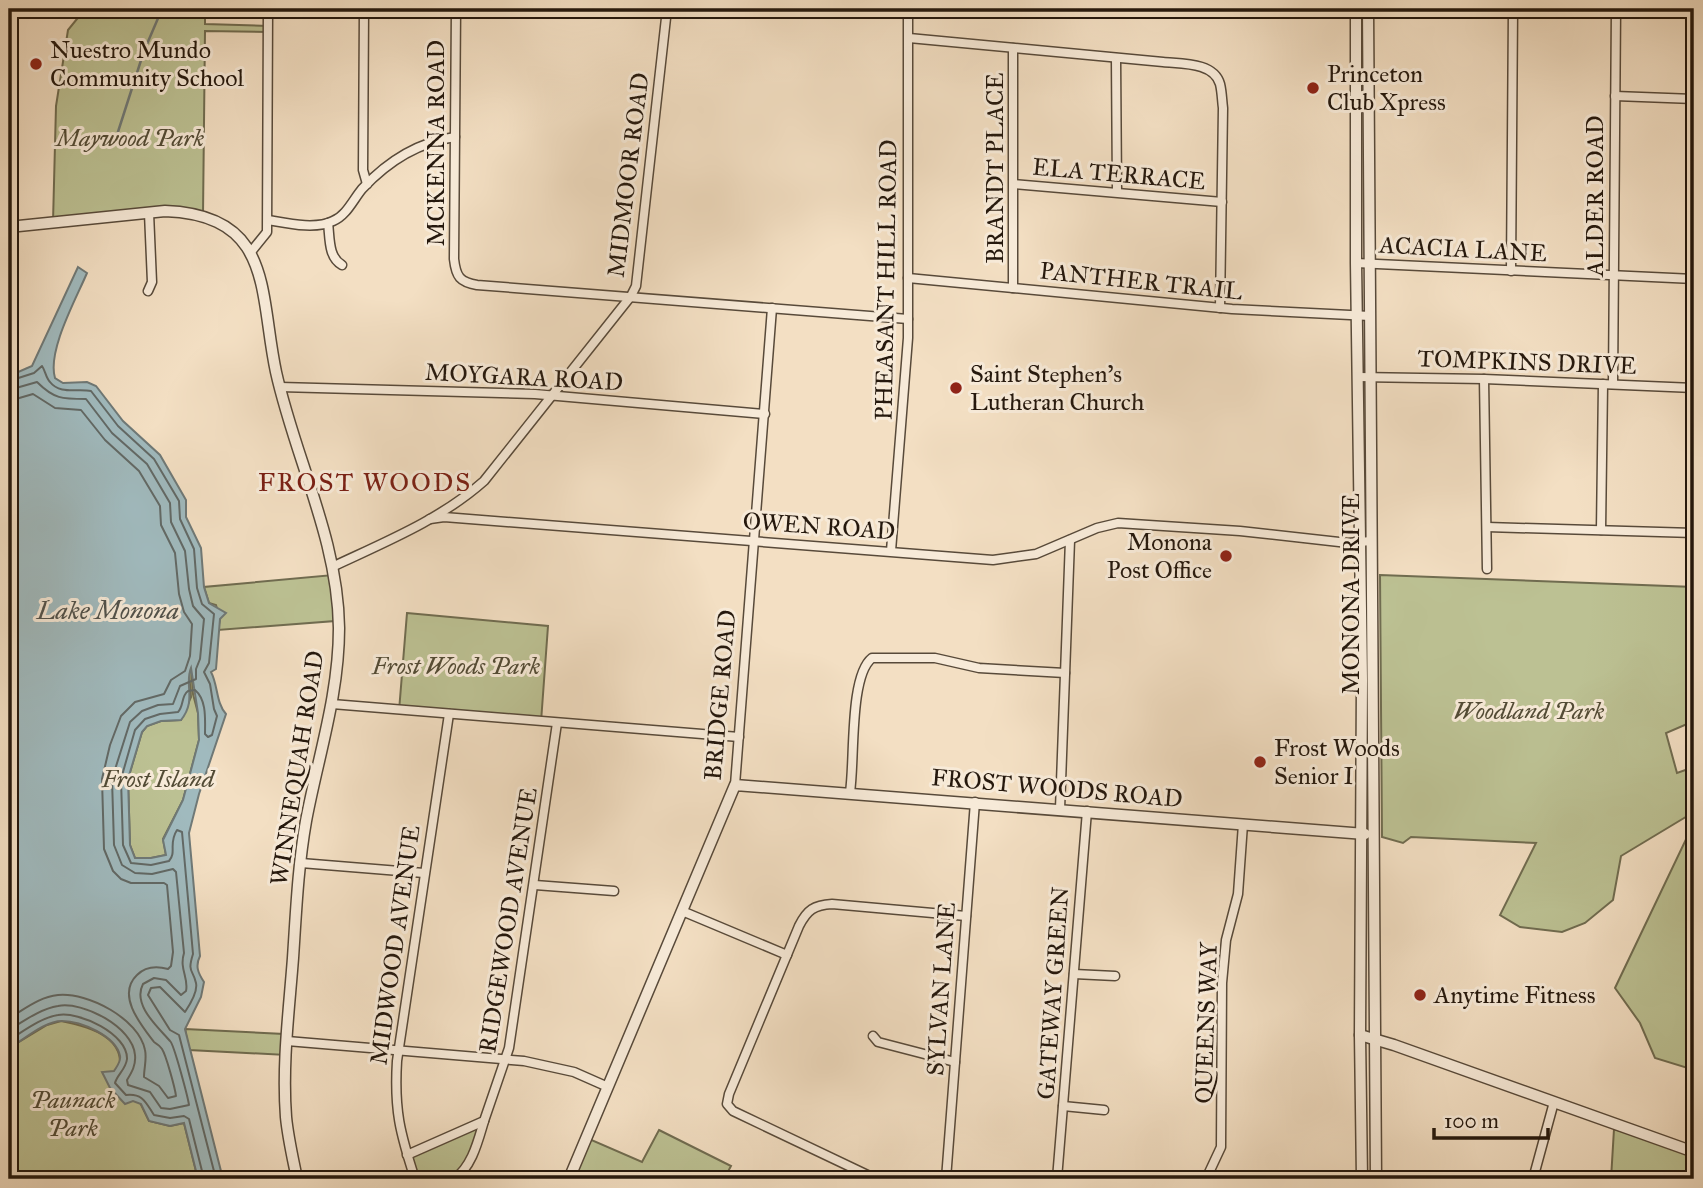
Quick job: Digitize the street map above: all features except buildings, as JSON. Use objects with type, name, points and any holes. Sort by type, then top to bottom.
[{"type":"street","points":[[250,253],[265,238],[268,220],[268,9]]},
{"type":"street","points":[[364,9],[363,170],[367,184]]},
{"type":"street","name":"MCKENNA ROAD","points":[[456,9],[454,260],[458,278],[477,285],[631,296]]},
{"type":"street","name":"MIDMOOR ROAD","points":[[430,519],[484,481],[631,296],[636,286],[667,9]]},
{"type":"street","name":"PHEASANT HILL ROAD","points":[[891,551],[908,319],[908,9]]},
{"type":"street","name":"MONONA DRIVE","points":[[1356,9],[1362,1179]]},
{"type":"street","name":"MONONA DRIVE","points":[[1368,9],[1376,1179]]},
{"type":"street","points":[[1511,271],[1513,9]]},
{"type":"street","name":"ALDER ROAD","points":[[1601,530],[1614,275],[1616,9]]},
{"type":"street","points":[[909,38],[1195,66],[1211,73],[1220,84],[1223,108],[1220,308]]},
{"type":"street","name":"BRANDT PLACE","points":[[1013,48],[1013,288]]},
{"type":"street","points":[[1116,58],[1117,192]]},
{"type":"street","points":[[1615,96],[1694,99]]},
{"type":"street","points":[[268,220],[310,225],[328,223],[343,214],[367,184],[386,167],[418,147],[455,137]]},
{"type":"street","name":"ELA TERRACE","points":[[1014,184],[1222,202]]},
{"type":"street","name":"WINNEQUAH ROAD","points":[[9,227],[186,211],[203,215],[234,234],[250,253],[261,278],[280,387],[327,542],[339,628],[337,674],[307,820],[286,1041],[286,1117],[298,1179]]},
{"type":"street","points":[[149,213],[152,282],[149,291]]},
{"type":"street","points":[[328,223],[332,255],[335,261],[342,265]]},
{"type":"street","name":"ACACIA LANE","points":[[1356,263],[1694,279]]},
{"type":"street","name":"PANTHER TRAIL","points":[[908,278],[1220,308],[1370,316]]},
{"type":"street","points":[[631,296],[908,319]]},
{"type":"street","name":"BRIDGE ROAD","points":[[569,1179],[735,785],[772,308]]},
{"type":"street","name":"TOMPKINS DRIVE","points":[[1358,377],[1484,379],[1694,388]]},
{"type":"street","points":[[1484,379],[1487,569]]},
{"type":"street","name":"MOYGARA ROAD","points":[[280,387],[551,396],[765,414]]},
{"type":"street","name":"MIDMOOR ROAD","points":[[456,519],[466,496]]},
{"type":"street","name":"OWEN ROAD","points":[[332,566],[430,519],[754,540],[981,559],[1009,559],[1036,554],[1097,528],[1118,523],[1371,541]]},
{"type":"street","points":[[1487,527],[1694,533]]},
{"type":"street","points":[[1060,809],[1070,540]]},
{"type":"street","points":[[850,792],[857,688],[865,663],[872,658],[929,658],[979,668],[1065,673]]},
{"type":"street","points":[[332,704],[738,737]]},
{"type":"street","name":"MIDWOOD AVENUE","points":[[415,1179],[396,1106],[398,1050],[449,714]]},
{"type":"street","name":"RIDGEWOOD AVENUE","points":[[454,1179],[464,1170],[475,1150],[506,1059],[535,885],[557,723]]},
{"type":"street","name":"FROST WOODS ROAD","points":[[735,785],[1374,834]]},
{"type":"street","name":"SYLVAN LANE","points":[[946,1179],[975,802]]},
{"type":"street","name":"GATEWAY GREEN","points":[[1057,1179],[1087,811]]},
{"type":"street","name":"QUEENS WAY","points":[[1206,1179],[1221,1147],[1222,983],[1226,940],[1238,894],[1243,824]]},
{"type":"street","points":[[302,863],[424,873]]},
{"type":"street","points":[[535,885],[614,891]]},
{"type":"street","points":[[876,1179],[733,1111],[727,1104],[729,1094],[805,914],[817,906],[832,904],[966,916]]},
{"type":"street","points":[[682,911],[787,955]]},
{"type":"street","points":[[1073,974],[1115,976]]},
{"type":"street","points":[[1360,1035],[1694,1152]]},
{"type":"street","points":[[873,1036],[878,1042],[955,1062]]},
{"type":"street","points":[[286,1041],[506,1059],[574,1072],[608,1087]]},
{"type":"street","points":[[1533,1179],[1555,1102]]},
{"type":"street","points":[[1063,1106],[1104,1110]]},
{"type":"street","points":[[407,1155],[484,1121]]},
{"type":"green space","name":"Maywood Park","points":[[85,9],[205,9],[205,24],[268,26],[268,32],[205,31],[203,215],[186,211],[53,222],[56,106],[68,30]]},
{"type":"green space","points":[[333,575],[335,621],[218,630],[220,619],[216,605],[209,603],[204,587]]},
{"type":"green space","name":"Woodland Park","points":[[1380,575],[1694,587],[1694,721],[1666,733],[1677,773],[1694,767],[1694,812],[1621,856],[1613,900],[1585,923],[1562,932],[1520,927],[1500,915],[1536,843],[1411,837],[1403,843],[1382,837]]},
{"type":"green space","name":"Frost Woods Park","points":[[407,613],[548,626],[541,722],[399,711]]},
{"type":"green space","name":"Frost Island","points":[[191,666],[199,740],[183,800],[163,839],[166,855],[135,858],[130,845],[128,779],[142,732],[147,726],[161,721],[181,720],[191,697]]},
{"type":"green space","points":[[1694,831],[1694,1070],[1655,1058],[1640,1023],[1615,988],[1689,833]]},
{"type":"green space","name":"Paunack Park","points":[[61,1021],[99,1032],[114,1044],[149,1121],[170,1126],[184,1123],[198,1179],[9,1179],[9,1048],[47,1025]]},
{"type":"green space","points":[[185,1029],[284,1034],[286,1055],[189,1050]]},
{"type":"green space","points":[[484,1121],[475,1150],[454,1179],[415,1179],[407,1155]]},
{"type":"green space","points":[[1614,1129],[1694,1154],[1694,1179],[1611,1179]]},
{"type":"green space","points":[[659,1130],[731,1166],[724,1179],[569,1179],[587,1138],[642,1162]]},
{"type":"water","name":"Lake Monona","points":[[78,267],[87,273],[59,340],[55,354],[55,378],[63,383],[87,382],[96,386],[123,421],[160,455],[186,500],[186,517],[201,548],[204,587],[209,603],[226,613],[220,619],[216,669],[211,672],[220,705],[226,714],[189,833],[200,956],[197,966],[204,982],[201,997],[185,1029],[223,1179],[198,1179],[184,1123],[170,1126],[149,1121],[141,1104],[133,1101],[125,1104],[110,1088],[102,1072],[114,1071],[120,1056],[112,1042],[97,1031],[70,1022],[55,1022],[41,1027],[9,1048],[9,376],[32,366]],"holes":[[[191,668],[199,740],[183,800],[163,840],[166,855],[135,858],[130,845],[128,779],[142,732],[147,726],[161,721],[181,720],[186,713]]]},
{"type":"waterway","points":[[116,138],[144,51],[162,9]]},
{"type":"place","name":"Nuestro Mundo Community School","points":[[36,64]]},
{"type":"place","name":"Princeton Club Xpress","points":[[1313,88]]},
{"type":"place","name":"Saint Stephen's Lutheran Church","points":[[956,388]]},
{"type":"place","name":"Monona Post Office","points":[[1226,556]]},
{"type":"place","name":"Frost Woods Senior I","points":[[1260,762]]},
{"type":"place","name":"Anytime Fitness","points":[[1420,995]]},
{"type":"district","name":"FROST WOODS","points":[[365,482]]}]
